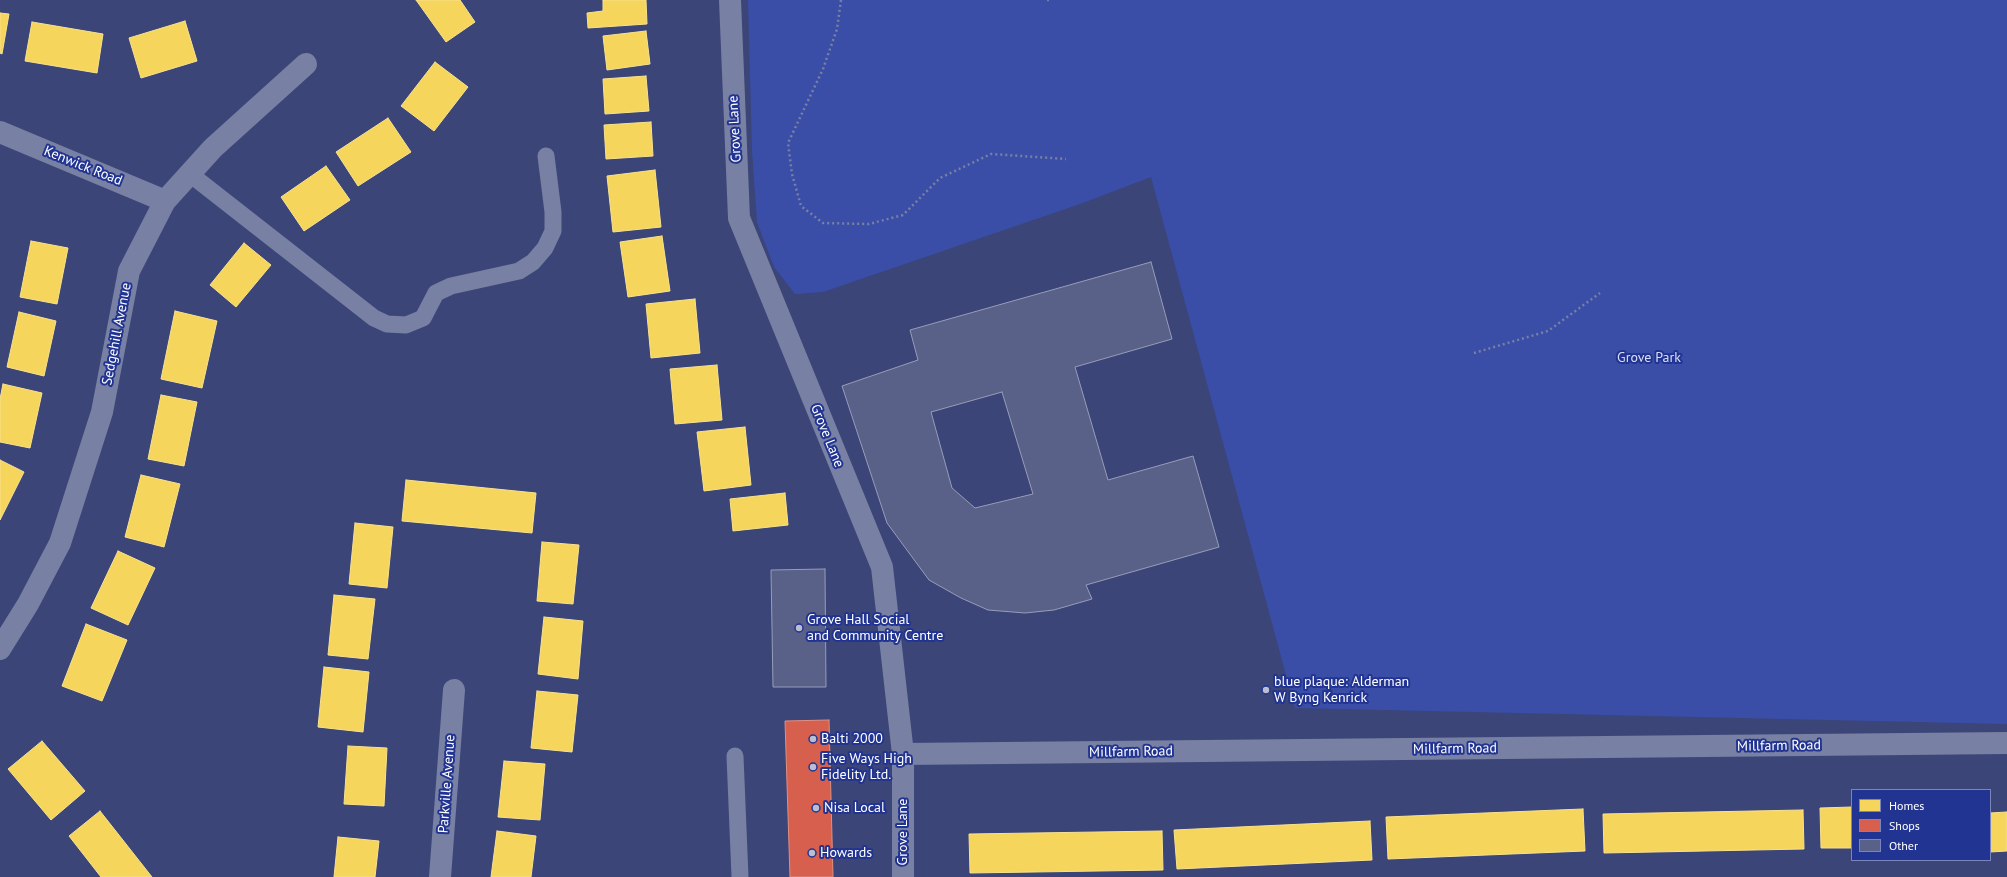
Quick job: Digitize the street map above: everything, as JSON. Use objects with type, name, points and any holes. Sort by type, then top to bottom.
[{"type":"street","name":"Grove Lane","points":[[730,0],[740,218],[882,567],[903,754],[903,877]]},
{"type":"street","name":"Sedgehill Avenue","points":[[0,649],[28,604],[60,543],[102,412],[129,271],[165,201],[212,148],[306,64]]},
{"type":"street","name":"Kenwick Road","points":[[0,132],[165,201]]},
{"type":"street","name":"Parkville Avenue","points":[[440,877],[454,690]]},
{"type":"street","name":"Millfarm Road","points":[[903,754],[2007,743]]},
{"type":"lane","points":[[190,174],[374,318],[387,324],[406,325],[423,318],[436,293],[446,288],[519,271],[533,262],[545,248],[552,231],[552,212],[546,156]]},
{"type":"lane","points":[[735,756],[740,877]]},
{"type":"path","points":[[841,0],[837,29],[823,69],[788,143],[792,174],[801,206],[823,222],[869,224],[903,215],[940,178],[991,154],[1066,160]]},
{"type":"path","points":[[1474,353],[1548,331],[1600,293]]},
{"type":"green space","name":"Grove Park","points":[[748,0],[2007,0],[2007,724],[1295,708],[1151,177],[1080,204],[823,292],[795,294],[774,267],[757,222],[752,150]]},
{"type":"building: Homes","points":[[416,0],[460,0],[475,22],[446,42]]},
{"type":"building: Homes","points":[[603,0],[646,0],[647,24],[588,28],[587,13],[603,11]]},
{"type":"building: Homes","points":[[0,13],[9,14],[2,54],[0,53]]},
{"type":"building: Homes","points":[[185,21],[197,61],[141,78],[129,38]]},
{"type":"building: Homes","points":[[32,22],[103,34],[97,73],[25,61]]},
{"type":"building: Homes","points":[[646,31],[650,64],[607,70],[603,36]]},
{"type":"building: Homes","points":[[435,62],[468,87],[434,131],[401,106]]},
{"type":"building: Homes","points":[[646,76],[649,111],[605,114],[603,79]]},
{"type":"building: Homes","points":[[388,118],[411,152],[358,186],[336,152]]},
{"type":"building: Homes","points":[[651,122],[653,156],[606,159],[604,125]]},
{"type":"building: Homes","points":[[326,166],[350,200],[304,231],[281,197]]},
{"type":"building: Homes","points":[[655,170],[661,227],[613,232],[607,176]]},
{"type":"building: Homes","points":[[662,236],[670,291],[628,297],[620,242]]},
{"type":"building: Homes","points":[[31,241],[68,248],[57,304],[20,297]]},
{"type":"building: Homes","points":[[244,243],[271,265],[236,307],[210,285]]},
{"type":"building: Homes","points":[[695,299],[700,353],[651,358],[646,304]]},
{"type":"building: Homes","points":[[175,311],[217,321],[202,388],[161,379]]},
{"type":"building: Homes","points":[[19,312],[56,321],[44,376],[7,367]]},
{"type":"building: Homes","points":[[717,365],[722,420],[675,424],[670,369]]},
{"type":"building: Homes","points":[[3,384],[42,393],[30,448],[0,442],[0,399]]},
{"type":"building: Homes","points":[[161,395],[197,402],[184,466],[148,459]]},
{"type":"building: Homes","points":[[745,427],[751,485],[704,491],[697,432]]},
{"type":"building: Homes","points":[[0,460],[24,472],[0,520]]},
{"type":"building: Homes","points":[[141,475],[180,484],[164,547],[125,537]]},
{"type":"building: Homes","points":[[406,480],[536,493],[532,533],[402,521]]},
{"type":"building: Homes","points":[[785,493],[788,525],[733,531],[730,499]]},
{"type":"building: Homes","points":[[355,523],[393,527],[387,588],[349,584]]},
{"type":"building: Homes","points":[[542,542],[579,545],[573,604],[537,601]]},
{"type":"building: Homes","points":[[118,551],[155,568],[128,625],[91,608]]},
{"type":"building: Homes","points":[[334,595],[375,599],[368,659],[328,655]]},
{"type":"building: Homes","points":[[544,617],[583,621],[578,679],[538,674]]},
{"type":"building: Homes","points":[[86,624],[127,640],[102,701],[62,686]]},
{"type":"building: Homes","points":[[324,667],[369,672],[363,732],[318,727]]},
{"type":"building: Homes","points":[[537,691],[578,695],[572,752],[531,748]]},
{"type":"building: Homes","points":[[42,741],[85,791],[51,820],[8,769]]},
{"type":"building: Homes","points":[[348,746],[387,748],[384,806],[344,804]]},
{"type":"building: Homes","points":[[504,761],[545,764],[540,820],[498,817]]},
{"type":"building: Homes","points":[[1851,807],[1851,848],[1821,848],[1820,808]]},
{"type":"building: Homes","points":[[1583,809],[1585,851],[1388,859],[1386,817]]},
{"type":"building: Homes","points":[[1803,810],[1804,849],[1604,853],[1603,814]]},
{"type":"building: Homes","points":[[100,811],[152,877],[101,877],[69,836]]},
{"type":"building: Homes","points":[[2007,812],[2007,851],[1991,852],[1991,813]]},
{"type":"building: Homes","points":[[1370,821],[1372,860],[1177,869],[1174,830]]},
{"type":"building: Homes","points":[[497,831],[536,836],[531,877],[491,877]]},
{"type":"building: Homes","points":[[1162,831],[1163,870],[970,873],[969,834]]},
{"type":"building: Homes","points":[[338,837],[379,841],[375,877],[334,877]]},
{"type":"building: Shops","points":[[829,720],[833,877],[790,877],[785,721]]},
{"type":"building: Other","points":[[1151,262],[1172,339],[1075,367],[1108,480],[1193,456],[1219,547],[1086,585],[1092,599],[1054,610],[1025,613],[988,610],[961,598],[929,580],[887,523],[842,386],[918,360],[910,330]],"holes":[[[1002,392],[1033,494],[975,508],[952,488],[931,412]]]},
{"type":"building: Other","name":"Grove Hall Social and Community Centre","points":[[825,569],[826,687],[773,687],[771,570]]},
{"type":"place","name":"Grove Hall Social and Community Centre","points":[[799,628]]},
{"type":"place","name":"blue plaque: Alderman W Byng Kenrick","points":[[1266,690]]},
{"type":"place","name":"Balti 2000","points":[[813,739]]},
{"type":"place","name":"Five Ways High Fidelity Ltd.","points":[[813,767]]},
{"type":"place","name":"Nisa Local","points":[[816,808]]},
{"type":"place","name":"Howards","points":[[812,853]]}]
